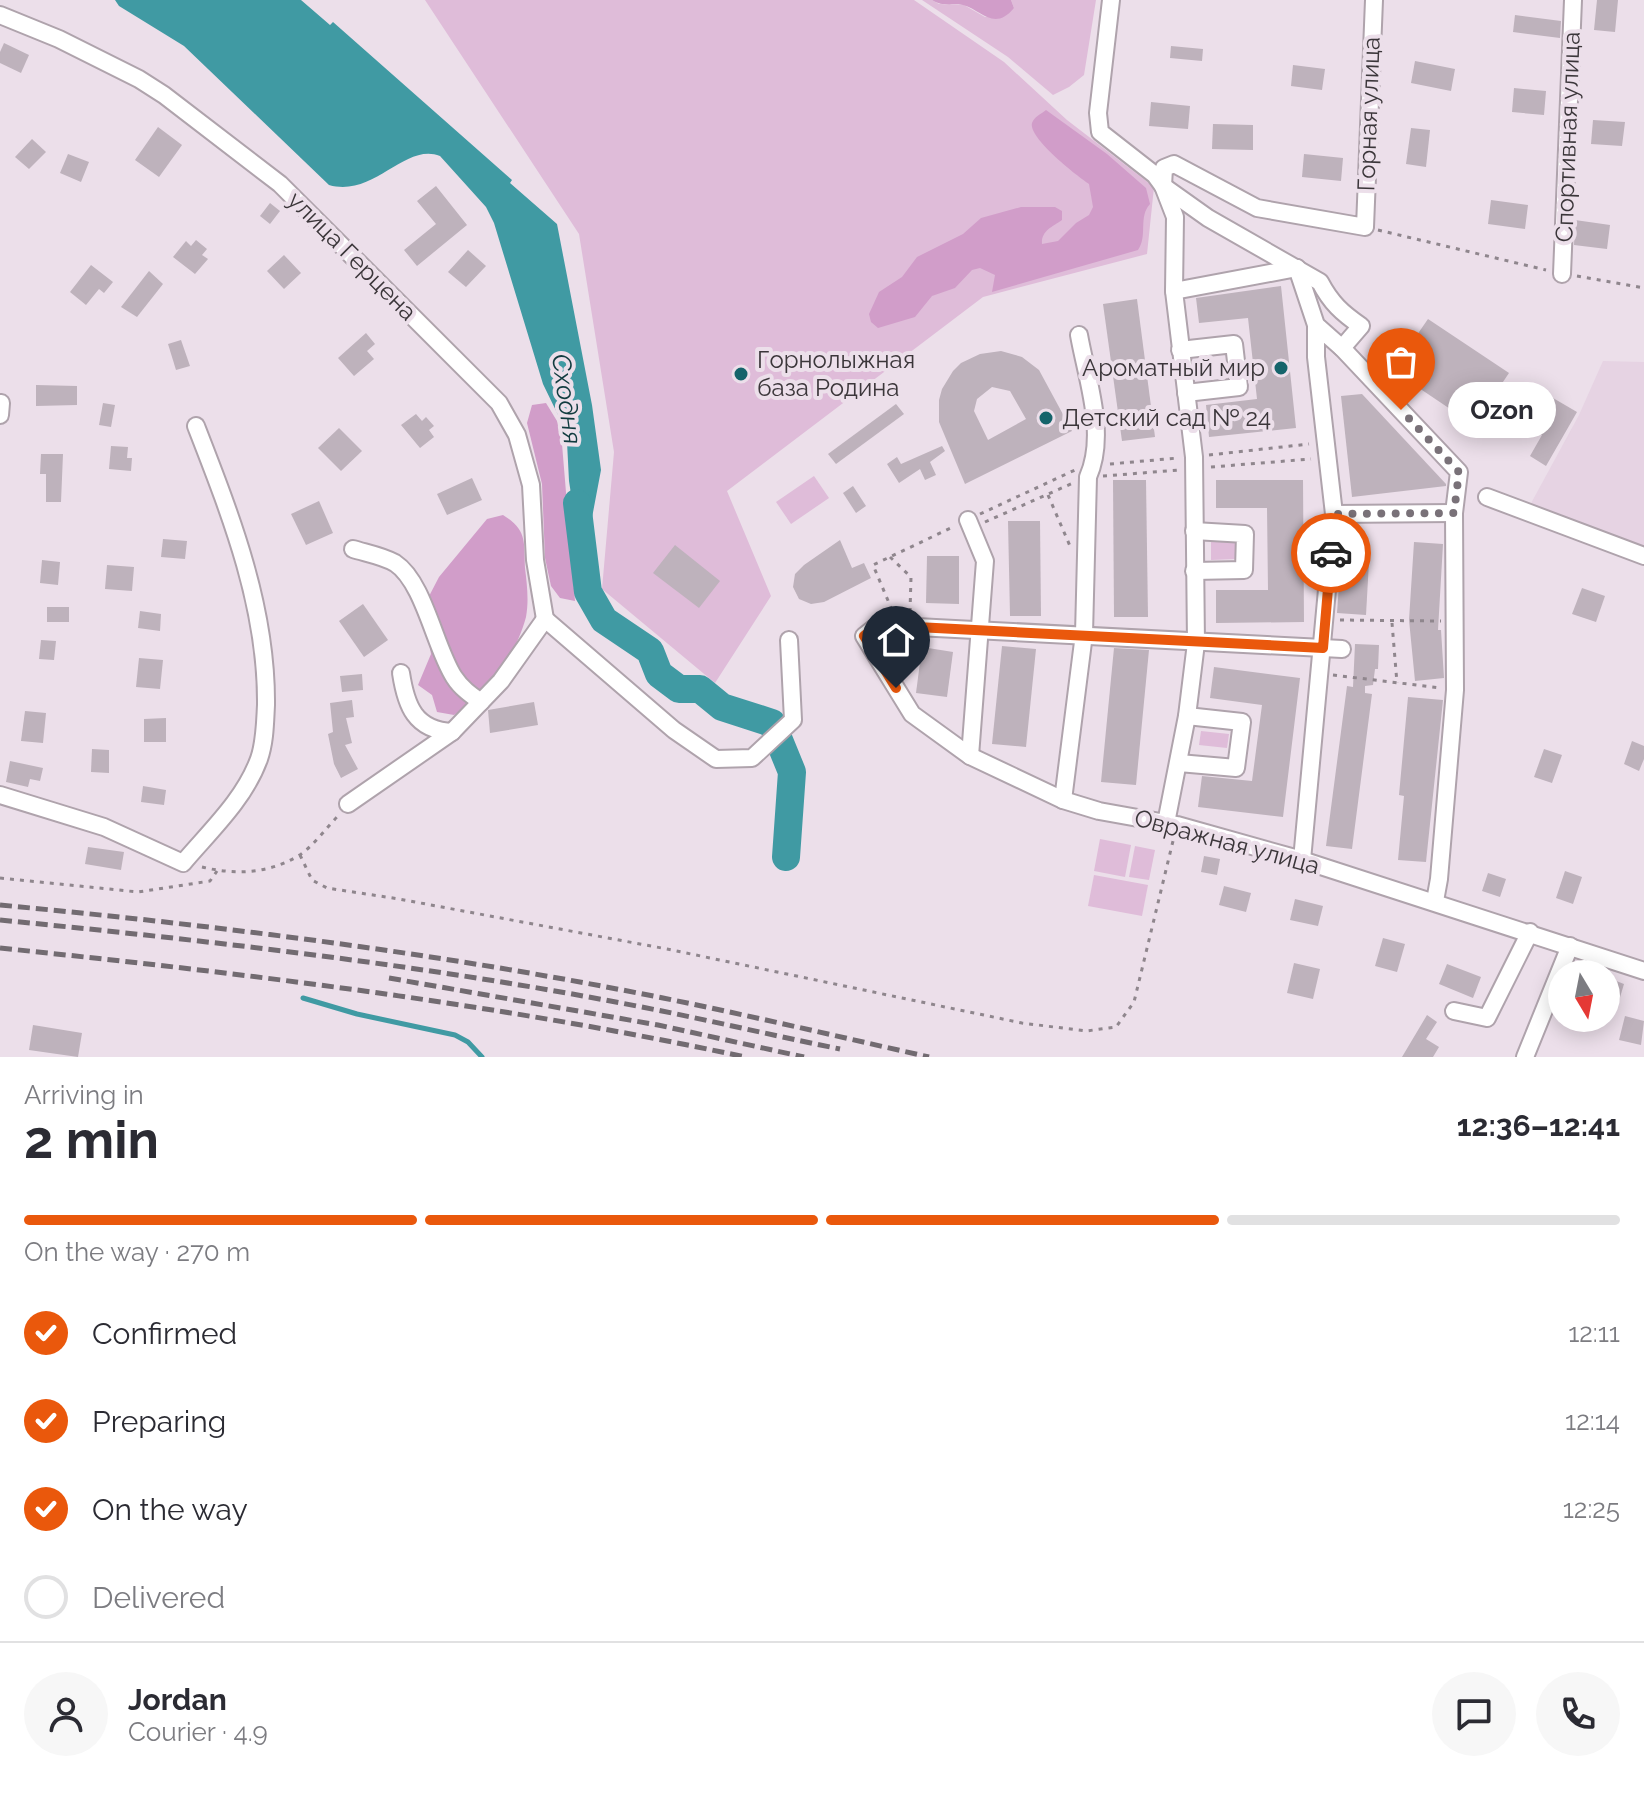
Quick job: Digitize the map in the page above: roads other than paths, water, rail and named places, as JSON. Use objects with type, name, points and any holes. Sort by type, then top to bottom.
[{"type":"street","points":[[1111,0],[1097,125],[1104,137],[1155,175],[1163,186],[1175,217],[1174,291],[1194,469],[1196,643],[1171,824]]},
{"type":"street","name":"Горная улица","points":[[1163,186],[1164,168],[1174,164],[1257,208],[1365,227],[1374,0]]},
{"type":"street","name":"Спортивная улица","points":[[1562,274],[1573,0]]},
{"type":"street","name":"улица Герцена","points":[[0,15],[59,39],[139,79],[280,184],[499,403],[517,435],[531,485],[535,560],[545,619]]},
{"type":"street","points":[[1163,186],[1208,218],[1320,282],[1330,301],[1361,326],[1342,348]]},
{"type":"street","points":[[1174,291],[1297,268]]},
{"type":"street","points":[[1297,268],[1316,325],[1316,357],[1334,514],[1322,673],[1302,860]]},
{"type":"street","points":[[1316,325],[1342,348],[1459,472],[1454,513],[1455,690],[1435,901]]},
{"type":"street","points":[[1063,800],[1084,634],[1088,477],[1093,466],[1097,433],[1079,335]]},
{"type":"street","points":[[1180,350],[1234,344],[1239,387],[1186,393]]},
{"type":"street","points":[[0,415],[1,403]]},
{"type":"street","points":[[0,795],[104,827],[183,863],[238,798],[259,759],[265,730],[266,681],[260,627],[244,558],[196,426]]},
{"type":"street","points":[[1487,497],[1644,556]]},
{"type":"street","points":[[1334,514],[1454,513]]},
{"type":"street","points":[[969,524],[985,561],[970,756]]},
{"type":"street","points":[[1194,531],[1245,534],[1244,570],[1194,571]]},
{"type":"street","points":[[353,549],[396,563],[413,585],[426,610],[454,677],[481,702]]},
{"type":"street","points":[[348,804],[452,732],[501,681],[545,619],[674,730],[716,759],[752,758],[793,720],[789,640]]},
{"type":"street","name":"Овражная улица","points":[[981,629],[878,625],[864,636],[912,714],[970,756],[1063,800],[1099,811],[1171,824],[1302,860],[1644,971]]},
{"type":"street","points":[[981,629],[1342,649]]},
{"type":"street","points":[[401,673],[405,698],[415,715],[426,726],[452,732]]},
{"type":"street","points":[[1179,763],[1236,768],[1242,722],[1187,716]]},
{"type":"street","points":[[1454,1011],[1487,1018],[1530,932]]},
{"type":"street","points":[[1525,1057],[1570,946]]},
{"type":"water","points":[[115,0],[301,0],[330,25],[333,22],[512,180],[510,183],[557,224],[592,405],[601,470],[591,523],[582,541],[578,540],[569,481],[567,442],[543,384],[494,223],[486,207],[440,156],[427,154],[414,156],[360,184],[345,187],[329,185],[184,46],[119,6]]},
{"type":"waterway","name":"Сходня","points":[[577,503],[588,592],[604,620],[650,651],[659,674],[679,689],[700,689],[722,707],[772,723],[792,772],[786,857]]},
{"type":"waterway","points":[[303,998],[357,1014],[455,1035],[468,1042],[482,1057]]},
{"type":"railway","points":[[0,905],[250,932],[499,968],[696,1005],[929,1057]]},
{"type":"railway","points":[[0,920],[249,947],[497,981],[662,1011],[840,1049]]},
{"type":"railway","points":[[0,948],[374,992],[560,1021],[745,1057]]},
{"type":"railway","points":[[389,978],[658,1025],[804,1057]]},
{"type":"place","name":"Ароматный мир","points":[[1281,368]]},
{"type":"place","name":"Горнолыжная база Родина","points":[[741,374]]},
{"type":"place","name":"Ozon","points":[[1401,410]]},
{"type":"place","name":"Детский сад № 24","points":[[1046,418]]}]
